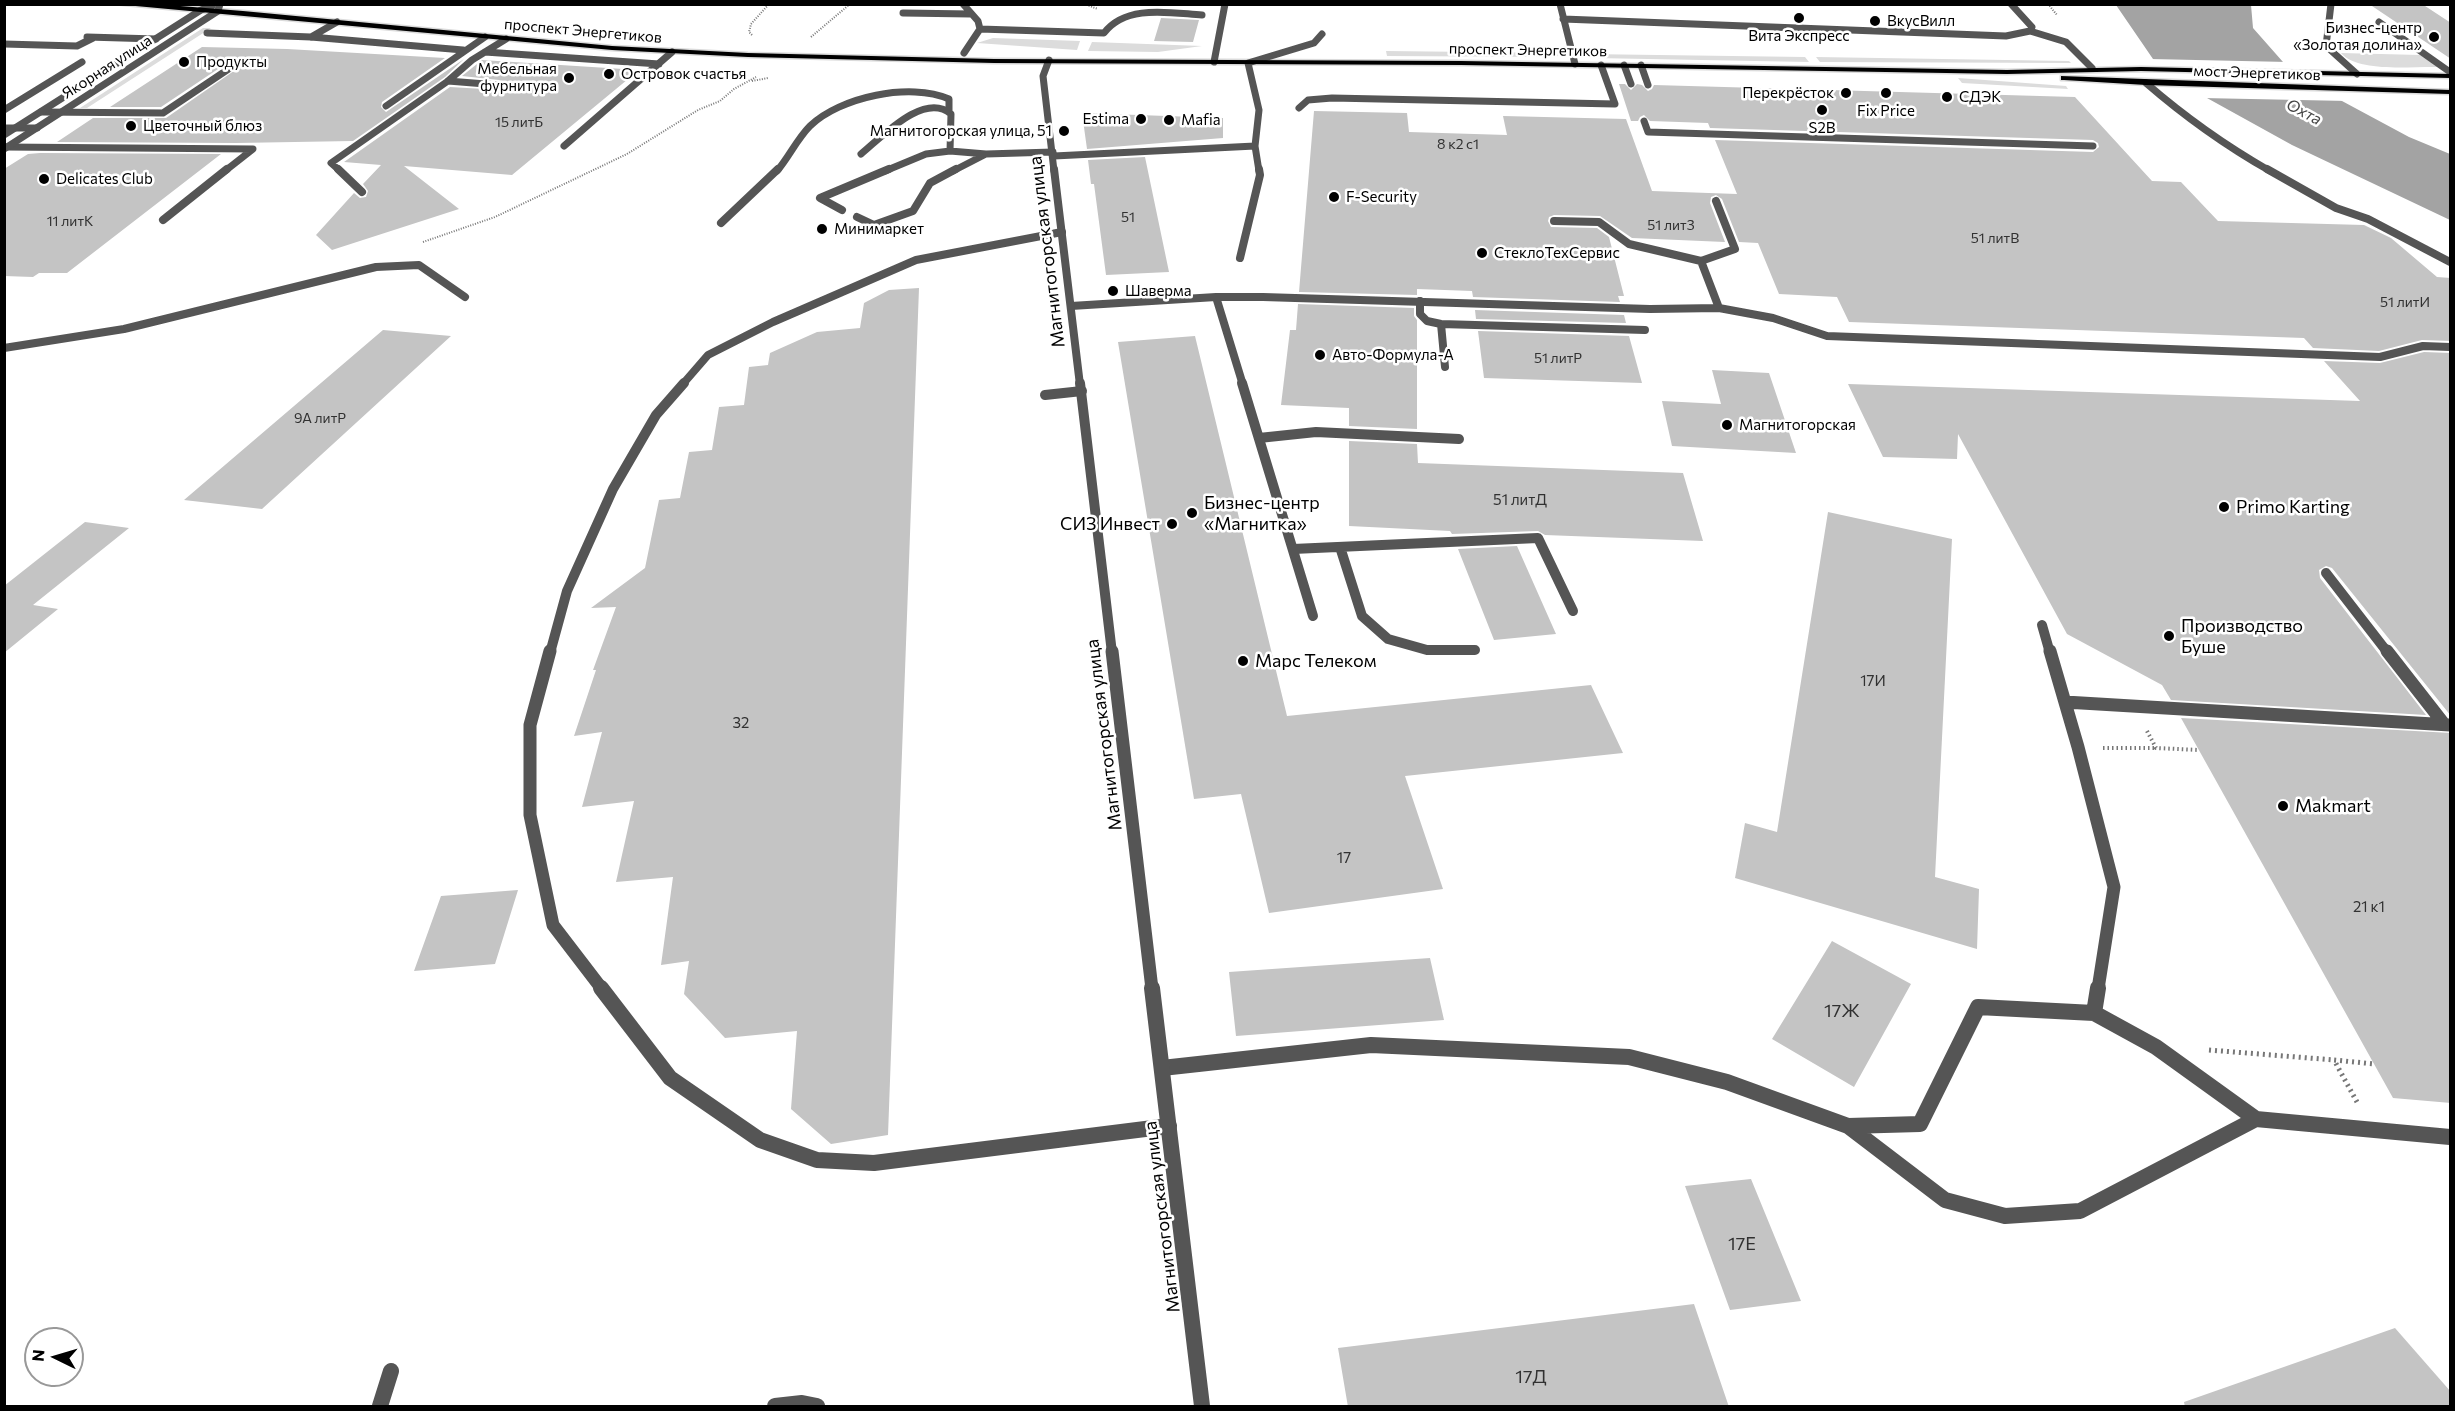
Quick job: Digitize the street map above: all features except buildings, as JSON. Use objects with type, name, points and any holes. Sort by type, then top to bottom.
[{"type":"main road","name":"проспект Энергетиков","points":[[117,4],[201,10],[219,7],[485,37],[672,52],[861,58],[1575,64],[2007,72],[2141,69]]},
{"type":"main road","name":"проспект Энергетиков","points":[[232,4],[631,42],[753,48],[997,53],[1049,60]]},
{"type":"main road","name":"мост Энергетиков","points":[[2141,69],[2328,74],[2355,71]]},
{"type":"main road","points":[[2355,71],[2374,75],[2451,76]]},
{"type":"main road","name":"проспект Энергетиков","points":[[2007,72],[2161,84]]},
{"type":"main road","points":[[2374,75],[2396,91],[2451,92]]},
{"type":"main road","name":"мост Энергетиков","points":[[2161,84],[2396,91]]},
{"type":"street","points":[[963,4],[978,21],[980,29],[964,53]]},
{"type":"street","points":[[1138,13],[1140,4]]},
{"type":"street","points":[[1214,62],[1225,4]]},
{"type":"street","points":[[1560,4],[1575,64]]},
{"type":"street","points":[[2011,4],[2032,27],[2030,31]]},
{"type":"street","points":[[2331,4],[2326,46],[2355,71]]},
{"type":"street","name":"Якорная улица","points":[[5,148],[219,7]]},
{"type":"street","name":"Якорная улица","points":[[4,135],[201,10]]},
{"type":"street","points":[[903,13],[971,14]]},
{"type":"street","points":[[980,29],[1104,33],[1108,24],[1118,18],[1138,13],[1202,15]]},
{"type":"street","points":[[1563,19],[1995,36],[2019,35],[2030,31],[2066,42],[2091,69]]},
{"type":"street","points":[[311,37],[337,22]]},
{"type":"street","points":[[2379,22],[2451,72]]},
{"type":"street","points":[[207,33],[311,37],[463,51]]},
{"type":"street","points":[[1240,258],[1260,176],[1256,146],[1259,110],[1248,63],[1314,43],[1322,34]]},
{"type":"street","points":[[386,106],[485,37]]},
{"type":"street","points":[[4,44],[77,46],[89,38],[156,39]]},
{"type":"street","points":[[362,192],[331,164],[448,81],[472,60],[506,39]]},
{"type":"street","points":[[485,52],[659,64]]},
{"type":"street","points":[[564,146],[672,52]]},
{"type":"street","name":"Магнитогорская улица","points":[[1049,60],[1043,76],[1202,1407]]},
{"type":"street","points":[[4,110],[82,62]]},
{"type":"street","points":[[40,112],[163,113],[236,64]]},
{"type":"street","points":[[1299,108],[1308,100],[1332,98],[1615,104],[1601,65]]},
{"type":"street","points":[[1624,65],[1631,84]]},
{"type":"street","points":[[1641,65],[1648,85]]},
{"type":"street","points":[[411,78],[423,79]]},
{"type":"street","points":[[448,81],[498,85]]},
{"type":"street","points":[[2146,84],[2172,106],[2247,158],[2336,208],[2368,219],[2451,262]]},
{"type":"street","points":[[721,223],[777,170],[795,149],[801,135],[813,124],[848,101],[883,94],[930,95],[949,99],[950,151]]},
{"type":"street","points":[[861,154],[917,110],[936,108],[949,111]]},
{"type":"street","points":[[1644,121],[1648,132],[2093,146]]},
{"type":"street","points":[[1662,122],[1665,132]]},
{"type":"street","points":[[4,128],[37,128]]},
{"type":"street","points":[[5,148],[99,146],[253,149],[163,220]]},
{"type":"street","points":[[842,210],[820,198],[916,157],[950,151],[986,154],[1053,154],[1256,146]]},
{"type":"street","points":[[857,217],[874,225],[914,211],[930,183],[986,154]]},
{"type":"street","points":[[1554,221],[1599,222],[1629,244],[1701,261],[1735,249],[1716,201]]},
{"type":"street","points":[[1062,232],[916,260],[773,322],[708,355],[656,415],[613,489],[567,591],[530,724],[531,815],[553,925],[670,1078],[760,1140],[817,1160],[874,1163],[1169,1126]]},
{"type":"street","points":[[1701,261],[1719,308]]},
{"type":"street","points":[[4,348],[124,329],[376,267],[418,265],[465,297]]},
{"type":"street","points":[[1216,297],[1312,616]]},
{"type":"street","points":[[1071,306],[1216,297],[1650,309],[1719,308],[1773,318],[1827,336],[2379,357],[2423,346],[2451,347]]},
{"type":"street","points":[[1420,301],[1420,314],[1427,321],[1441,324],[1645,330]]},
{"type":"street","points":[[1441,324],[1445,367]]},
{"type":"street","points":[[1045,395],[1082,391]]},
{"type":"street","points":[[1259,438],[1316,432],[1459,439]]},
{"type":"street","points":[[1293,549],[1538,538],[1573,611]]},
{"type":"street","points":[[1340,547],[1362,616],[1389,639],[1427,650],[1475,651]]},
{"type":"street","points":[[2326,573],[2447,724]]},
{"type":"street","points":[[2042,625],[2078,747],[2114,887],[2094,1013]]},
{"type":"street","points":[[2065,702],[2447,724]]},
{"type":"street","points":[[1848,1126],[1920,1124],[1978,1007],[2094,1013],[2156,1047],[2256,1119],[2451,1137]]},
{"type":"street","points":[[1162,1068],[1371,1045],[1629,1057],[1727,1082],[1848,1126],[1945,1200],[2005,1216],[2080,1211],[2256,1119]]},
{"type":"street","points":[[380,1407],[391,1371]]},
{"type":"street","points":[[774,1407],[801,1403],[817,1407]]},
{"type":"path","points":[[757,41],[749,32],[751,24],[769,4]]},
{"type":"path","points":[[804,43],[850,4]]},
{"type":"path","points":[[420,244],[495,217],[617,159],[690,114],[720,101],[740,86],[769,72]]},
{"type":"path","points":[[2134,706],[2156,748]]},
{"type":"path","points":[[2078,747],[2199,750]]},
{"type":"path","points":[[2204,1050],[2375,1064]]},
{"type":"path","points":[[2334,1060],[2373,1131]]},
{"type":"shaded area","points":[[203,28],[211,28],[87,108],[80,108]]},
{"type":"shaded area","points":[[993,38],[1080,41],[1077,50],[977,43]]},
{"type":"shaded area","points":[[1092,42],[1202,46],[1158,52],[1088,51]]},
{"type":"shaded area","points":[[1386,51],[1563,53],[1556,57],[1387,56]]},
{"type":"shaded area","points":[[2341,53],[2420,55],[2438,67],[2372,66],[2349,59]]},
{"type":"shaded area","points":[[1585,54],[1805,57],[1809,62],[1594,58]]},
{"type":"shaded area","points":[[1816,57],[2069,61],[2071,63],[1820,62]]},
{"type":"shaded area","points":[[1958,78],[2066,86],[2068,89],[1962,83]]},
{"type":"water","name":"Охта","points":[[2116,5],[2251,5],[2253,28],[2283,62],[2342,101],[2409,137],[2450,154],[2450,220],[2292,145],[2207,98],[2153,59]]},
{"type":"pier","points":[[2150,59],[2288,62],[2348,101],[2202,98]]},
{"type":"place","name":"Вита Экспресс","points":[[1799,18]]},
{"type":"place","name":"ВкусВилл","points":[[1875,21]]},
{"type":"place","name":"Бизнес-центр «Золотая долина»","points":[[2434,37]]},
{"type":"place","name":"Продукты","points":[[184,62]]},
{"type":"place","name":"Островок счастья","points":[[609,74]]},
{"type":"place","name":"Мебельная фурнитура","points":[[569,78]]},
{"type":"place","name":"Перекрёсток","points":[[1846,93]]},
{"type":"place","name":"Fix Price","points":[[1886,93]]},
{"type":"place","name":"СДЭК","points":[[1947,97]]},
{"type":"place","name":"S2B","points":[[1822,110]]},
{"type":"place","name":"Estima","points":[[1141,119]]},
{"type":"place","name":"Mafia","points":[[1169,120]]},
{"type":"place","name":"Цветочный блюз","points":[[131,126]]},
{"type":"place","name":"Магнитогорская улица, 51","points":[[1064,131]]},
{"type":"place","name":"Delicates Club","points":[[44,179]]},
{"type":"place","name":"F-Security","points":[[1334,197]]},
{"type":"place","name":"Минимаркет","points":[[822,229]]},
{"type":"place","name":"СтеклоТехСервис","points":[[1482,253]]},
{"type":"place","name":"Шаверма","points":[[1113,291]]},
{"type":"place","name":"Авто-Формула-А","points":[[1320,355]]},
{"type":"place","name":"Магнитогорская","points":[[1727,425]]},
{"type":"place","name":"Primo Karting","points":[[2224,507]]},
{"type":"place","name":"Бизнес-центр «Магнитка»","points":[[1192,513]]},
{"type":"place","name":"СИЗ Инвест","points":[[1172,524]]},
{"type":"place","name":"Производство Буше","points":[[2169,636]]},
{"type":"place","name":"Марс Телеком","points":[[1243,661]]},
{"type":"place","name":"Makmart","points":[[2283,806]]}]
